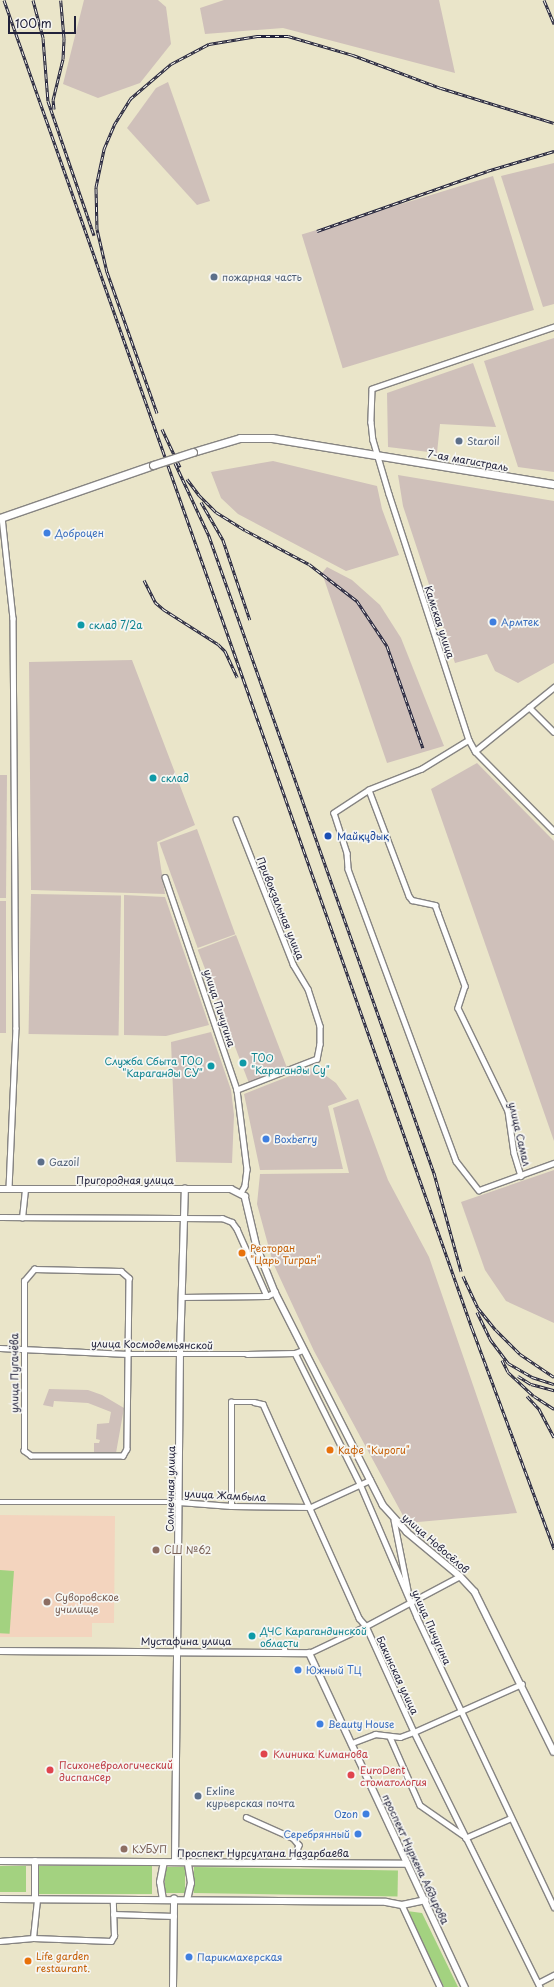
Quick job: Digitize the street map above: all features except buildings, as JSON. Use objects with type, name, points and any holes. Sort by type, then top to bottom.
[{"type":"main road","name":"7-ая магистраль","points":[[1,518],[153,465],[251,436],[380,455],[554,484]]},
{"type":"main road","name":"Мустафина улица","points":[[0,1651],[309,1653]]},
{"type":"main road","name":"проспект Нуркена Абдирова","points":[[309,1653],[465,1987]]},
{"type":"main road","name":"Проспект Нурсултана Назарбаева","points":[[0,1861],[407,1864]]},
{"type":"main road","points":[[35,1862],[36,1899]]},
{"type":"main road","points":[[163,1900],[160,1882],[164,1862]]},
{"type":"main road","points":[[187,1900],[191,1883],[188,1863]]},
{"type":"main road","points":[[0,1900],[174,1899],[386,1902],[402,1905],[424,1900]]},
{"type":"street","name":"Камская улица","points":[[554,327],[372,389],[371,422],[373,440],[380,455],[388,494],[469,740],[475,751],[554,831]]},
{"type":"street","points":[[1,518],[13,626],[16,1028],[9,1189]]},
{"type":"street","points":[[475,751],[554,687]]},
{"type":"street","points":[[529,707],[554,732]]},
{"type":"street","points":[[369,790],[422,769],[469,740]]},
{"type":"street","name":"улица Самал","points":[[369,790],[408,896],[412,900],[435,905],[465,986],[458,1008],[508,1111],[514,1153],[521,1176],[479,1190],[456,1161],[352,881],[334,812],[369,790]]},
{"type":"street","name":"Привокзальная улица","points":[[236,819],[293,964],[308,989],[320,1026],[320,1044],[317,1059],[237,1090]]},
{"type":"street","name":"улица Пичугина","points":[[165,877],[237,1090],[247,1168],[245,1186],[241,1193]]},
{"type":"street","points":[[521,1176],[554,1163]]},
{"type":"street","name":"Пригородная улица","points":[[0,1189],[231,1189],[241,1193]]},
{"type":"street","points":[[22,1218],[25,1189]]},
{"type":"street","name":"Солнечная улица","points":[[176,1862],[180,1353],[185,1189]]},
{"type":"street","points":[[241,1193],[247,1200],[259,1251],[275,1292],[303,1350]]},
{"type":"street","points":[[0,1217],[183,1220],[222,1218],[232,1222],[250,1255],[267,1296]]},
{"type":"street","points":[[250,1255],[259,1251]]},
{"type":"street","name":"улица Пугачёва","points":[[34,1269],[121,1271],[129,1278],[128,1354],[127,1449],[122,1456],[31,1456],[24,1451],[24,1281],[34,1269]]},
{"type":"street","points":[[181,1296],[267,1296],[275,1292]]},
{"type":"street","name":"улица Космодемьянской","points":[[0,1348],[128,1354],[295,1353],[303,1350]]},
{"type":"street","name":"улица Новосёлов","points":[[303,1350],[383,1505],[394,1520],[460,1576],[481,1600],[554,1752]]},
{"type":"street","name":"улица Пичугина","points":[[295,1353],[360,1484],[410,1601],[554,1907]]},
{"type":"street","name":"Бакинская улица","points":[[231,1506],[232,1402],[254,1402],[263,1404],[360,1618],[366,1626],[414,1732],[539,1985]]},
{"type":"street","name":"улица Жамбыла","points":[[0,1502],[179,1502],[231,1506],[311,1507],[370,1480]]},
{"type":"street","points":[[394,1520],[410,1601]]},
{"type":"street","name":"Мустафина улица","points":[[309,1653],[366,1626],[410,1601],[460,1576]]},
{"type":"street","points":[[284,1644],[285,1652]]},
{"type":"street","points":[[352,1743],[375,1734],[390,1737],[414,1732],[460,1710],[522,1684]]},
{"type":"street","points":[[390,1737],[420,1804],[465,1837],[511,1818]]},
{"type":"street","points":[[246,1817],[293,1838],[299,1845],[293,1862]]},
{"type":"street","points":[[33,1938],[36,1899]]},
{"type":"street","points":[[173,1987],[174,1899]]},
{"type":"street","points":[[0,1941],[33,1938],[111,1941],[114,1936],[113,1900]]},
{"type":"street","points":[[402,1905],[440,1987]]},
{"type":"street","points":[[113,1914],[174,1916]]},
{"type":"street","points":[[539,1985],[554,1975]]},
{"type":"shaded area","points":[[84,0],[158,0],[166,7],[171,44],[140,83],[98,98],[63,84]]},
{"type":"shaded area","points":[[224,0],[439,0],[455,73],[283,28],[205,34],[200,8]]},
{"type":"shaded area","points":[[168,82],[210,201],[197,205],[127,128],[156,88]]},
{"type":"shaded area","points":[[554,163],[554,304],[543,307],[501,176]]},
{"type":"shaded area","points":[[493,176],[534,310],[343,368],[302,234]]},
{"type":"shaded area","points":[[554,338],[554,472],[518,467],[484,361]]},
{"type":"shaded area","points":[[473,363],[496,427],[440,424],[437,453],[388,447],[387,393]]},
{"type":"shaded area","points":[[273,461],[377,486],[382,509],[399,555],[346,571],[238,514],[221,498],[211,472]]},
{"type":"shaded area","points":[[398,475],[554,501],[554,663],[518,683],[495,671],[487,654],[455,663],[403,506]]},
{"type":"shaded area","points":[[327,567],[352,580],[380,605],[401,638],[444,746],[387,763],[322,573]]},
{"type":"shaded area","points":[[132,660],[195,825],[157,842],[165,894],[31,890],[29,662]]},
{"type":"shaded area","points":[[477,763],[554,841],[554,1141],[431,789]]},
{"type":"shaded area","points":[[0,775],[7,775],[6,898],[0,898]]},
{"type":"shaded area","points":[[197,829],[235,934],[198,948],[159,843]]},
{"type":"shaded area","points":[[31,894],[121,896],[119,1036],[29,1034]]},
{"type":"shaded area","points":[[124,895],[165,897],[209,1025],[166,1036],[124,1035]]},
{"type":"shaded area","points":[[0,901],[6,901],[6,1033],[0,1033]]},
{"type":"shaded area","points":[[236,935],[287,1068],[249,1082],[198,950]]},
{"type":"shaded area","points":[[211,1032],[231,1090],[234,1115],[232,1163],[176,1162],[171,1042]]},
{"type":"shaded area","points":[[310,1068],[321,1072],[336,1083],[347,1099],[328,1106],[343,1169],[260,1170],[244,1094]]},
{"type":"shaded area","points":[[358,1099],[388,1180],[429,1257],[517,1513],[407,1523],[314,1351],[273,1263],[257,1204],[260,1174],[349,1173],[333,1108]]},
{"type":"shaded area","points":[[554,1170],[554,1323],[506,1301],[485,1270],[461,1202]]},
{"type":"shaded area","points":[[49,1389],[88,1390],[102,1395],[124,1408],[116,1453],[94,1453],[94,1443],[99,1443],[100,1440],[96,1439],[97,1424],[109,1423],[111,1412],[88,1403],[54,1401],[53,1407],[43,1405]]},
{"type":"shaded area","points":[[0,1515],[115,1516],[114,1623],[92,1623],[92,1637],[0,1637]]},
{"type":"green space","points":[[0,1570],[14,1571],[10,1634],[0,1633]]},
{"type":"green space","points":[[0,1866],[26,1866],[26,1892],[0,1892]]},
{"type":"green space","points":[[38,1866],[152,1866],[152,1894],[38,1894]]},
{"type":"green space","points":[[165,1867],[185,1867],[185,1893],[165,1893]]},
{"type":"green space","points":[[194,1867],[398,1871],[398,1897],[194,1893]]},
{"type":"green space","points":[[407,1911],[422,1913],[458,1987],[444,1987]]},
{"type":"railway","points":[[4,0],[472,1328],[554,1549]]},
{"type":"railway","points":[[33,0],[43,38],[48,101],[94,235]]},
{"type":"railway","points":[[54,109],[53,100],[63,59],[64,38],[61,0]]},
{"type":"railway","points":[[544,0],[554,24]]},
{"type":"railway","points":[[157,413],[107,272],[97,229],[96,187],[104,149],[114,125],[130,99],[171,64],[209,44],[257,36],[288,36],[353,55],[441,88],[554,123]]},
{"type":"railway","points":[[317,231],[487,171],[554,151]]},
{"type":"railway","points":[[162,429],[180,467]]},
{"type":"railway","points":[[175,463],[209,536],[434,1173],[461,1271]]},
{"type":"railway","points":[[187,479],[199,495],[216,512],[245,530],[309,564],[357,601],[387,646],[423,748]]},
{"type":"railway","points":[[201,502],[223,540],[250,620]]},
{"type":"railway","points":[[144,580],[155,602],[163,609],[218,644],[225,651],[237,677]]},
{"type":"railway","points":[[463,1276],[478,1308],[496,1330],[520,1354],[554,1377]]},
{"type":"railway","points":[[477,1312],[490,1339],[508,1363],[532,1377],[554,1384]]},
{"type":"railway","points":[[502,1360],[508,1372],[534,1396],[554,1409]]},
{"type":"railway","points":[[518,1376],[531,1384],[554,1390]]},
{"type":"railway","points":[[527,1396],[539,1409],[554,1437]]},
{"type":"place","name":"пожарная часть","points":[[214,277]]},
{"type":"place","name":"Staroil","points":[[459,441]]},
{"type":"place","name":"Доброцен","points":[[47,533]]},
{"type":"place","name":"Армтек","points":[[493,622]]},
{"type":"place","name":"склад 7/2а","points":[[81,625]]},
{"type":"place","name":"склад","points":[[153,778]]},
{"type":"place","name":"Майқұдық","points":[[328,836]]},
{"type":"place","name":"ТОО \"Караганды Су\"","points":[[243,1063]]},
{"type":"place","name":"Служба Сбыта ТОО \"Караганды СУ\"","points":[[211,1066]]},
{"type":"place","name":"Boxberry","points":[[266,1139]]},
{"type":"place","name":"Gazoil","points":[[41,1162]]},
{"type":"place","name":"Ресторан \"Царь Тигран\"","points":[[242,1253]]},
{"type":"place","name":"Кафе \"Кироги\"","points":[[330,1450]]},
{"type":"place","name":"СШ №62","points":[[156,1550]]},
{"type":"place","name":"Суворовское училище","points":[[47,1602]]},
{"type":"place","name":"ДЧС Карагандинской области","points":[[252,1636]]},
{"type":"place","name":"Южный ТЦ","points":[[298,1670]]},
{"type":"place","name":"Beauty House","points":[[320,1724]]},
{"type":"place","name":"Клиника Киманова","points":[[264,1754]]},
{"type":"place","name":"Психоневрологический диспансер","points":[[50,1770]]},
{"type":"place","name":"EuroDent стоматология","points":[[351,1775]]},
{"type":"place","name":"Exline курьерская почта","points":[[198,1796]]},
{"type":"place","name":"Ozon","points":[[366,1814]]},
{"type":"place","name":"Серебрянный","points":[[358,1834]]},
{"type":"place","name":"КУБУП","points":[[124,1849]]},
{"type":"place","name":"Парикмахерская","points":[[189,1957]]},
{"type":"place","name":"Life garden restaurant.","points":[[28,1961]]}]
